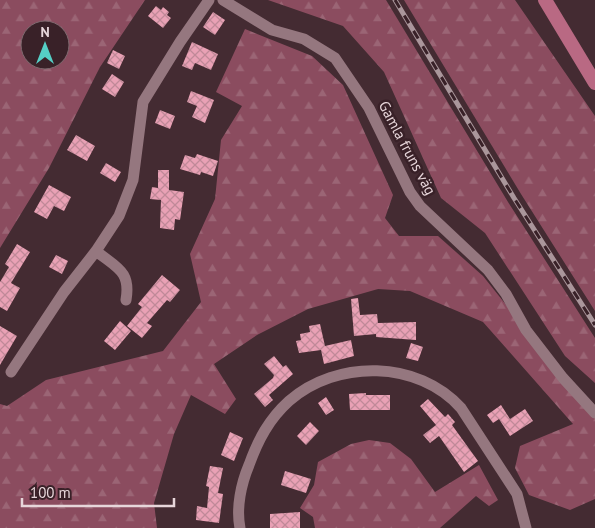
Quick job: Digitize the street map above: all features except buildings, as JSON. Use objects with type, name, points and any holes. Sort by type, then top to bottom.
[{"type":"main road","points":[[545,0],[595,83]]},
{"type":"street","points":[[11,372],[64,292],[96,251],[126,202],[133,180],[143,102],[180,42],[209,0]]},
{"type":"street","name":"Gamla fruns väg","points":[[223,0],[272,30],[304,39],[335,58],[369,108],[410,192],[420,206],[488,270],[506,294],[526,330],[563,378],[595,413]]},
{"type":"street","points":[[96,251],[125,275],[128,282],[126,300]]},
{"type":"street","points":[[240,528],[238,518],[245,474],[258,442],[277,413],[290,400],[324,380],[353,371],[375,370],[419,378],[451,397],[461,408],[517,494],[525,517],[526,528]]},
{"type":"green space","points":[[0,0],[145,0],[100,67],[49,168],[0,248]]},
{"type":"green space","points":[[268,0],[386,0],[508,202],[595,338],[595,383],[565,356],[485,233],[441,198],[384,72],[343,26]]},
{"type":"green space","points":[[404,0],[515,0],[595,116],[595,311],[521,194]]},
{"type":"green space","points":[[245,29],[312,56],[343,85],[393,195],[385,218],[399,236],[438,236],[483,276],[595,416],[595,499],[570,510],[529,495],[515,468],[520,446],[573,424],[483,322],[410,291],[378,289],[308,309],[257,335],[214,364],[236,399],[225,414],[191,395],[174,434],[154,503],[157,528],[0,528],[0,404],[7,406],[46,380],[163,351],[201,302],[190,254],[215,199],[221,140],[242,106],[216,92]]},
{"type":"green space","points":[[369,440],[390,443],[411,459],[435,492],[479,465],[498,500],[489,506],[476,496],[440,528],[315,528],[313,517],[300,508],[314,485],[318,462],[351,444]]},
{"type":"railway","points":[[395,0],[514,198],[595,325]]}]
